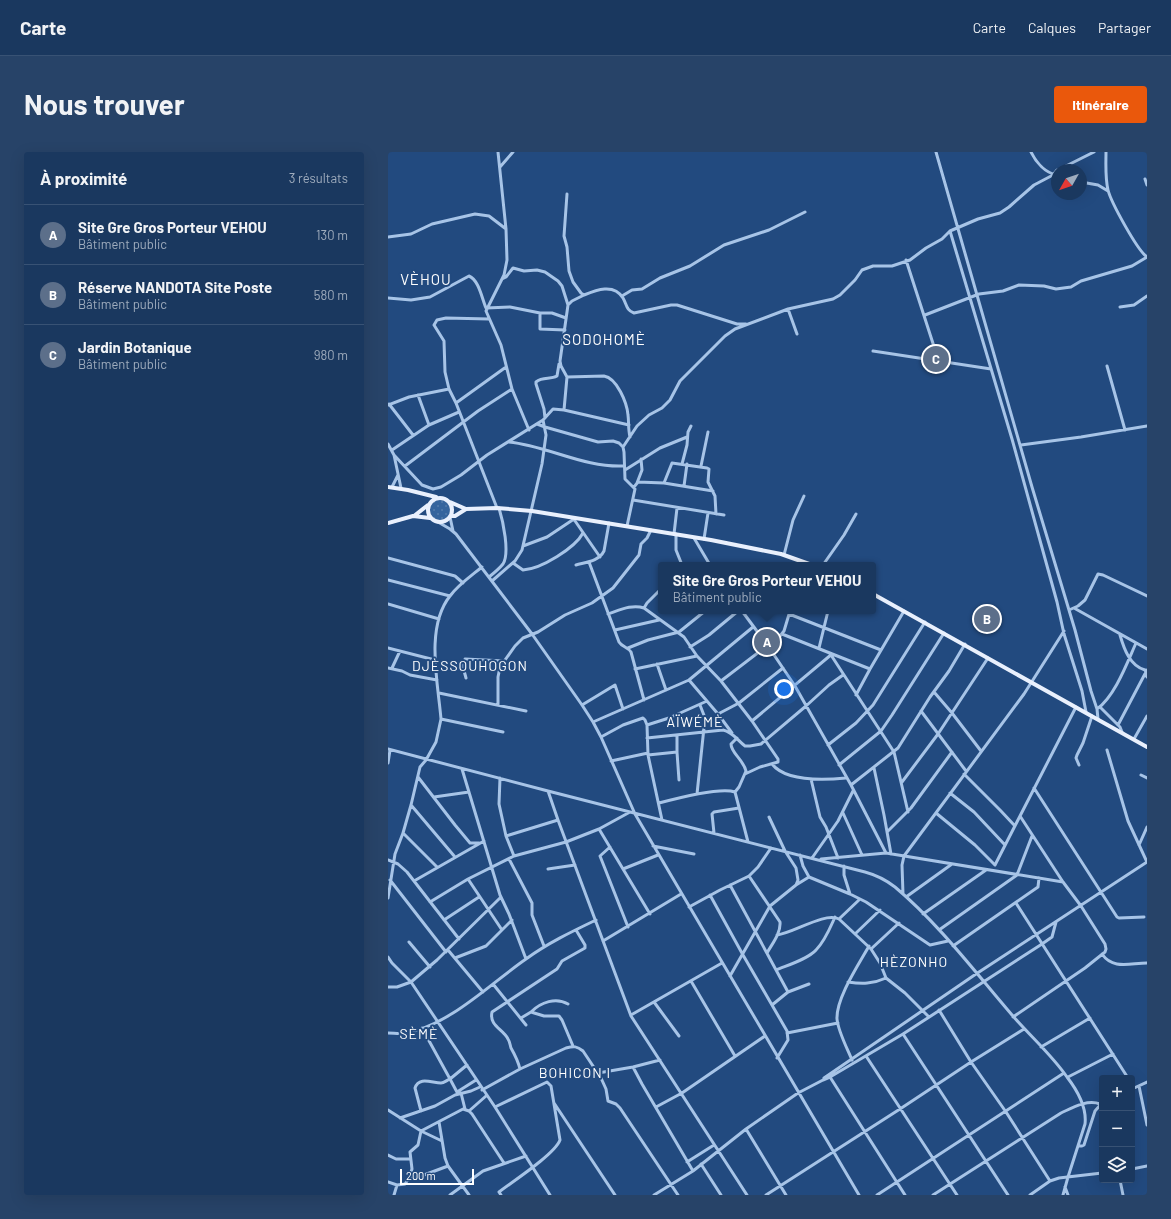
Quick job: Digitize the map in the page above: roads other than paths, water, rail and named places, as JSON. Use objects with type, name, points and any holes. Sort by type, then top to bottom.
[{"type":"main road","points":[[390,487],[401,488],[447,499],[450,502],[466,509],[498,508],[532,511],[609,523],[704,539],[784,555],[801,562]]},
{"type":"main road","points":[[424,494],[428,505],[427,510],[430,518]]},
{"type":"main road","points":[[388,523],[413,516],[428,505],[432,500],[438,497]]},
{"type":"main road","points":[[450,502],[452,507],[450,517]]},
{"type":"main road","points":[[413,516],[430,518],[438,522],[446,521],[450,517],[455,516],[466,509]]},
{"type":"main road","points":[[876,596],[1032,681],[1147,747]]},
{"type":"street","points":[[486,308],[502,279],[506,260],[506,229],[498,152]]},
{"type":"street","points":[[500,167],[513,152]]},
{"type":"street","points":[[936,152],[1069,610],[1099,708],[1098,719]]},
{"type":"street","points":[[1031,152],[1034,159],[1046,171],[1051,173]]},
{"type":"street","points":[[1069,164],[1094,152]]},
{"type":"street","points":[[925,315],[977,295],[1002,291],[1019,285],[1044,286],[1056,289],[1074,286],[1081,281],[1132,266],[1147,257],[1136,246],[1108,191],[1106,152]]},
{"type":"street","points":[[623,447],[641,422],[662,408],[670,400],[680,381],[725,336],[735,329],[788,309],[831,300],[837,297],[854,280],[859,272],[866,268],[892,266],[914,257],[950,232],[978,219],[1000,213],[1018,201],[1034,185],[1051,177]]},
{"type":"street","points":[[1145,179],[1147,185]]},
{"type":"street","points":[[1087,183],[1098,185],[1108,191]]},
{"type":"street","points":[[567,194],[564,236],[567,247],[569,270],[573,282],[581,293],[584,294]]},
{"type":"street","points":[[622,296],[632,290],[642,289],[660,278],[690,266],[724,245],[769,230],[805,212]]},
{"type":"street","points":[[388,237],[411,234],[444,220],[475,214],[489,216],[506,229]]},
{"type":"street","points":[[950,232],[1012,439],[1064,631],[1082,691],[1086,712]]},
{"type":"street","points":[[906,260],[939,362]]},
{"type":"street","points":[[492,581],[514,563],[521,554],[532,511],[546,435],[544,409],[536,382],[542,378],[557,376],[568,305],[560,283],[545,272],[537,270],[524,271],[513,268],[505,278],[502,279]]},
{"type":"street","points":[[388,298],[411,300],[426,298],[445,290],[469,276],[474,280],[501,345],[512,390],[529,430]]},
{"type":"street","points":[[568,305],[584,294],[604,288],[612,290],[622,296],[627,307],[634,313],[677,305],[737,324],[750,324]]},
{"type":"street","points":[[1120,306],[1134,305],[1147,296]]},
{"type":"street","points":[[486,308],[510,307],[540,313],[552,312],[566,318]]},
{"type":"street","points":[[788,309],[797,334]]},
{"type":"street","points":[[540,313],[540,329],[565,330]]},
{"type":"street","points":[[489,319],[446,318],[437,320],[435,323],[435,327],[444,341],[445,372],[449,389],[498,508],[505,538],[506,558],[489,577]]},
{"type":"street","points":[[873,352],[991,369]]},
{"type":"street","points":[[560,361],[567,377],[564,410]]},
{"type":"street","points":[[1107,366],[1125,430]]},
{"type":"street","points":[[456,403],[506,367]]},
{"type":"street","points":[[567,377],[604,376],[611,378],[625,401],[630,437]]},
{"type":"street","points":[[413,435],[388,405],[418,395],[449,389]]},
{"type":"street","points":[[405,466],[463,422],[497,398],[512,390]]},
{"type":"street","points":[[418,395],[429,425]]},
{"type":"street","points":[[394,455],[422,485],[432,489],[445,485],[487,455],[529,430],[544,419],[554,409],[628,425]]},
{"type":"street","points":[[392,450],[429,425],[459,412]]},
{"type":"street","points":[[537,424],[545,428],[598,442],[615,441],[621,444],[623,447],[625,480],[634,487]]},
{"type":"street","points":[[682,464],[687,445],[687,437],[691,426]]},
{"type":"street","points":[[1021,445],[1147,426]]},
{"type":"street","points":[[701,466],[708,432]]},
{"type":"street","points":[[508,442],[600,465],[625,468],[660,448],[687,437]]},
{"type":"street","points":[[388,444],[394,455],[401,488]]},
{"type":"street","points":[[627,526],[635,491],[634,487],[641,472],[641,459]]},
{"type":"street","points":[[664,483],[672,463],[709,468],[708,482],[715,496],[716,514]]},
{"type":"street","points":[[684,486],[687,464]]},
{"type":"street","points":[[390,487],[398,475]]},
{"type":"street","points":[[637,483],[664,483],[713,491]]},
{"type":"street","points":[[784,555],[793,520],[804,496]]},
{"type":"street","points":[[633,500],[724,515]]},
{"type":"street","points":[[677,508],[675,534],[676,550],[681,562]]},
{"type":"street","points":[[704,539],[708,513]]},
{"type":"street","points":[[825,562],[844,535],[856,514]]},
{"type":"street","points":[[450,517],[453,531]]},
{"type":"street","points":[[523,546],[547,537],[573,518],[600,557]]},
{"type":"street","points":[[438,522],[453,531],[482,567],[532,634],[593,722],[601,736],[635,814],[858,1195]]},
{"type":"street","points":[[576,565],[589,562],[600,557],[604,551],[609,523]]},
{"type":"street","points":[[498,705],[498,677],[500,667],[519,641],[538,632],[565,615],[602,597],[615,586],[635,560],[640,553],[641,544],[647,538],[651,530]]},
{"type":"street","points":[[514,563],[523,570],[542,564],[575,544],[583,533]]},
{"type":"street","points":[[694,538],[708,562]]},
{"type":"street","points":[[388,558],[455,576],[464,584]]},
{"type":"street","points":[[589,562],[621,645],[628,648],[630,652],[644,700]]},
{"type":"street","points":[[420,767],[426,760],[436,742],[441,719],[435,660],[436,631],[439,619],[450,596],[482,567]]},
{"type":"street","points":[[1069,610],[1082,603],[1098,574],[1109,577],[1147,596]]},
{"type":"street","points":[[388,580],[450,596]]},
{"type":"street","points":[[644,608],[658,592]]},
{"type":"street","points":[[388,604],[439,619]]},
{"type":"street","points":[[608,614],[629,607],[636,606],[644,608],[659,620],[679,632],[697,656],[721,681],[739,703],[779,760],[778,762],[760,767],[745,774]]},
{"type":"street","points":[[1074,608],[1147,649]]},
{"type":"street","points":[[856,695],[904,611]]},
{"type":"street","points":[[628,648],[648,640],[679,632],[701,614]]},
{"type":"street","points":[[690,647],[709,635],[734,614]]},
{"type":"street","points":[[744,614],[795,686],[851,786],[886,853]]},
{"type":"street","points":[[721,681],[782,634],[790,614]]},
{"type":"street","points":[[792,614],[881,650]]},
{"type":"street","points":[[818,648],[827,614]]},
{"type":"street","points":[[615,630],[659,620]]},
{"type":"street","points":[[828,745],[868,712],[925,622]]},
{"type":"street","points":[[593,722],[689,680],[753,627]]},
{"type":"street","points":[[903,894],[902,865],[904,856],[981,750],[1024,694],[1064,631]]},
{"type":"street","points":[[839,765],[880,732],[944,633]]},
{"type":"street","points":[[782,634],[870,669]]},
{"type":"street","points":[[1120,635],[1124,649],[1138,667],[1145,670],[1147,677]]},
{"type":"street","points":[[1099,708],[1115,687],[1136,643]]},
{"type":"street","points":[[851,786],[898,748],[965,644]]},
{"type":"street","points":[[388,648],[435,660]]},
{"type":"street","points":[[392,668],[400,651]]},
{"type":"street","points":[[831,654],[843,675],[894,752],[908,812]]},
{"type":"street","points":[[752,721],[831,654]]},
{"type":"street","points":[[635,669],[697,656]]},
{"type":"street","points":[[902,782],[938,734],[988,658]]},
{"type":"street","points":[[466,678],[463,667],[465,659],[504,661]]},
{"type":"street","points":[[657,664],[666,690]]},
{"type":"street","points":[[388,668],[392,668],[410,675],[438,680]]},
{"type":"street","points":[[718,714],[739,703],[783,668]]},
{"type":"street","points":[[1118,725],[1146,672]]},
{"type":"street","points":[[689,680],[733,734],[745,746],[750,746],[759,745],[766,740],[829,685],[843,675]]},
{"type":"street","points":[[582,705],[615,685],[623,709]]},
{"type":"street","points":[[934,692],[981,750]]},
{"type":"street","points":[[439,693],[526,711]]},
{"type":"street","points":[[647,725],[669,718],[707,701]]},
{"type":"street","points":[[697,794],[704,732],[704,714],[700,705]]},
{"type":"street","points":[[993,871],[1076,707]]},
{"type":"street","points":[[1099,708],[1118,725],[1122,732]]},
{"type":"street","points":[[921,711],[966,771]]},
{"type":"street","points":[[1080,765],[1076,758],[1083,743],[1092,716]]},
{"type":"street","points":[[1134,739],[1147,716]]},
{"type":"street","points":[[601,736],[644,718],[647,725],[648,754],[662,820]]},
{"type":"street","points":[[441,719],[504,732]]},
{"type":"street","points":[[647,738],[723,730],[733,734]]},
{"type":"street","points":[[677,735],[676,752],[679,780]]},
{"type":"street","points":[[735,792],[745,774],[743,763],[733,752],[731,746],[733,741],[737,738]]},
{"type":"street","points":[[388,763],[389,750],[635,814],[818,859],[874,874],[886,881],[903,894],[939,930],[1013,1017],[1041,1046],[1068,1078],[1082,1104],[1086,1116],[1086,1124],[1068,1177],[1064,1195]]},
{"type":"street","points":[[654,1195],[672,1185],[693,1170],[746,1129],[798,1094],[823,1080],[976,974],[1147,862],[1128,821],[1107,750]]},
{"type":"street","points":[[611,761],[648,754],[676,752]]},
{"type":"street","points":[[887,832],[908,812],[952,752]]},
{"type":"street","points":[[388,898],[390,880],[397,849],[403,833],[418,777],[420,767],[418,758]]},
{"type":"street","points":[[772,764],[783,774],[812,779],[846,778]]},
{"type":"street","points":[[874,768],[891,854]]},
{"type":"street","points":[[462,769],[501,897],[512,920],[526,959]]},
{"type":"street","points":[[964,774],[1015,826]]},
{"type":"street","points":[[1142,775],[1147,778]]},
{"type":"street","points":[[418,777],[458,830],[470,842],[471,848]]},
{"type":"street","points":[[500,778],[499,804],[506,836],[514,856]]},
{"type":"street","points":[[812,779],[820,817],[826,825],[838,858]]},
{"type":"street","points":[[1034,788],[1117,917],[1144,917]]},
{"type":"street","points":[[812,858],[829,835],[853,790]]},
{"type":"street","points":[[548,791],[631,1015],[747,1195]]},
{"type":"street","points":[[658,803],[697,794],[728,791],[735,792]]},
{"type":"street","points":[[434,797],[469,792]]},
{"type":"street","points":[[735,792],[748,842]]},
{"type":"street","points":[[950,793],[974,812],[1005,845]]},
{"type":"street","points":[[411,805],[454,857]]},
{"type":"street","points":[[714,833],[712,814],[714,812],[739,808]]},
{"type":"street","points":[[430,902],[468,879],[514,856],[566,842],[599,829],[630,812]]},
{"type":"street","points":[[842,813],[862,855]]},
{"type":"street","points":[[936,813],[975,845],[995,865]]},
{"type":"street","points":[[1013,1017],[1085,968],[1106,949],[1105,944],[1081,906],[1063,882],[1020,816]]},
{"type":"street","points":[[769,817],[785,851],[793,862],[798,873],[796,885]]},
{"type":"street","points":[[506,836],[558,820]]},
{"type":"street","points":[[1139,845],[1147,827]]},
{"type":"street","points":[[599,829],[650,914]]},
{"type":"street","points":[[403,833],[437,867]]},
{"type":"street","points":[[939,930],[1017,875],[1032,836]]},
{"type":"street","points":[[414,881],[484,841]]},
{"type":"street","points":[[470,842],[479,843]]},
{"type":"street","points":[[653,846],[694,854]]},
{"type":"street","points":[[610,847],[600,856],[628,927]]},
{"type":"street","points":[[689,907],[749,876],[758,867],[771,848]]},
{"type":"street","points":[[818,859],[886,853],[1063,882]]},
{"type":"street","points":[[623,869],[658,855]]},
{"type":"street","points":[[800,855],[809,877],[850,894],[880,910],[930,945],[948,941]]},
{"type":"street","points":[[509,859],[532,903],[532,915],[544,946]]},
{"type":"street","points":[[388,860],[402,867],[459,939]]},
{"type":"street","points":[[906,897],[952,864]]},
{"type":"street","points":[[548,869],[575,865]]},
{"type":"street","points":[[844,866],[844,875],[850,894]]},
{"type":"street","points":[[923,914],[986,870]]},
{"type":"street","points":[[749,876],[780,922],[777,935],[768,953]]},
{"type":"street","points":[[730,976],[770,906],[796,885],[809,877]]},
{"type":"street","points":[[953,946],[1038,887],[1039,878]]},
{"type":"street","points":[[468,879],[502,930]]},
{"type":"street","points":[[390,880],[447,951],[456,958],[482,992]]},
{"type":"street","points":[[730,885],[788,992]]},
{"type":"street","points":[[603,941],[681,894]]},
{"type":"street","points":[[710,895],[787,1033],[788,1040],[777,1058]]},
{"type":"street","points":[[444,920],[479,897]]},
{"type":"street","points":[[388,987],[397,987],[411,982],[430,967],[501,897]]},
{"type":"street","points":[[839,919],[860,899]]},
{"type":"street","points":[[1016,902],[1126,1075]]},
{"type":"street","points":[[856,934],[880,910]]},
{"type":"street","points":[[777,935],[786,934],[805,925],[829,917],[839,919],[870,947],[880,963],[886,978],[905,993],[929,1017]]},
{"type":"street","points":[[776,970],[810,955],[816,950],[823,941],[835,917]]},
{"type":"street","points":[[456,958],[483,948],[512,920]]},
{"type":"street","points":[[388,1033],[408,1032],[437,1022],[470,1002],[544,946],[596,920]]},
{"type":"street","points":[[829,1076],[903,1034],[1042,944],[1052,937],[1056,922]]},
{"type":"street","points":[[852,1060],[838,1023],[838,1011],[848,982],[870,947],[899,923]]},
{"type":"street","points":[[520,1069],[507,1037],[494,1024],[491,1015],[494,1010],[557,969],[562,961],[586,947],[576,930]]},
{"type":"street","points":[[409,942],[430,967]]},
{"type":"street","points":[[1102,954],[1112,963],[1147,963]]},
{"type":"street","points":[[388,957],[411,982],[481,1089],[495,1107],[550,1195]]},
{"type":"street","points":[[388,961],[392,963]]},
{"type":"street","points":[[631,1015],[722,963]]},
{"type":"street","points":[[848,982],[868,984],[886,978]]},
{"type":"street","points":[[691,981],[735,1056]]},
{"type":"street","points":[[493,984],[526,1025]]},
{"type":"street","points":[[772,1005],[788,992],[809,984]]},
{"type":"street","points":[[521,1018],[541,1005],[554,1000],[562,1000],[568,1004]]},
{"type":"street","points":[[654,1002],[679,1036]]},
{"type":"street","points":[[939,1010],[971,1062],[1006,1112],[1050,1181]]},
{"type":"street","points":[[531,1012],[541,1015],[560,1017],[573,1046]]},
{"type":"street","points":[[1041,1046],[1090,1018]]},
{"type":"street","points":[[787,1033],[838,1023]]},
{"type":"street","points":[[422,1028],[458,1093],[465,1109],[469,1111],[504,1163]]},
{"type":"street","points":[[766,1195],[1024,1029]]},
{"type":"street","points":[[903,1034],[1008,1195]]},
{"type":"street","points":[[656,1107],[682,1093],[764,1036]]},
{"type":"street","points":[[880,1040],[883,1045]]},
{"type":"street","points":[[458,1093],[481,1089],[540,1059],[573,1046],[577,1046],[583,1051],[598,1073],[606,1089],[608,1100],[620,1108],[678,1195]]},
{"type":"street","points":[[1068,1078],[1113,1054]]},
{"type":"street","points":[[866,1056],[957,1195]]},
{"type":"street","points":[[598,1073],[633,1068],[660,1060]]},
{"type":"street","points":[[421,1111],[415,1093],[416,1084],[425,1081],[442,1083],[450,1079],[466,1065]]},
{"type":"street","points":[[633,1068],[693,1170]]},
{"type":"street","points":[[877,1195],[1064,1073]]},
{"type":"street","points":[[829,1076],[905,1195]]},
{"type":"street","points":[[400,1118],[435,1106],[458,1093],[476,1080]]},
{"type":"street","points":[[495,1107],[547,1082],[551,1086],[560,1140],[557,1147],[500,1194],[495,1195]]},
{"type":"street","points":[[1135,1087],[1147,1082]]},
{"type":"street","points":[[1139,1086],[1147,1125]]},
{"type":"street","points":[[469,1111],[486,1096]]},
{"type":"street","points":[[553,1102],[614,1195]]},
{"type":"street","points":[[933,1195],[1060,1113],[1082,1104],[1099,1104]]},
{"type":"street","points":[[1078,1146],[1082,1146],[1084,1144],[1095,1111],[1099,1106]]},
{"type":"street","points":[[421,1131],[465,1109]]},
{"type":"street","points":[[388,1110],[421,1131],[442,1141]]},
{"type":"street","points":[[439,1122],[445,1158],[448,1166],[469,1195]]},
{"type":"street","points":[[746,1129],[786,1195]]},
{"type":"street","points":[[388,1182],[397,1185],[405,1184],[409,1178],[412,1169],[410,1159],[411,1151],[418,1145],[421,1131]]},
{"type":"street","points":[[687,1162],[714,1145]]},
{"type":"street","points":[[450,1195],[483,1171],[526,1156]]},
{"type":"street","points":[[389,1157],[396,1159],[410,1159]]},
{"type":"street","points":[[701,1164],[721,1195]]},
{"type":"street","points":[[409,1178],[416,1178],[448,1166]]},
{"type":"street","points":[[1135,1168],[1147,1166]]},
{"type":"street","points":[[1030,1195],[1050,1181],[1099,1173]]},
{"type":"street","points":[[1121,1183],[1123,1195]]},
{"type":"street","points":[[394,1195],[397,1185]]},
{"type":"street","points":[[1065,1187],[1068,1195]]},
{"type":"place","name":"Jardin Botanique","points":[[936,359]]},
{"type":"place","name":"Réserve NANDOTA Site Poste","points":[[987,619]]},
{"type":"place","name":"Site Gre Gros Porteur VEHOU","points":[[767,642]]},
{"type":"district","name":"VÈHOU","points":[[426,280]]},
{"type":"district","name":"SODOHOMÈ","points":[[604,340]]},
{"type":"district","name":"DJÈSSOUHOGON","points":[[470,666]]},
{"type":"district","name":"AÏWÉMÈ","points":[[695,722]]},
{"type":"district","name":"HÈZONHO","points":[[914,962]]},
{"type":"district","name":"SÈMÈ","points":[[419,1034]]},
{"type":"district","name":"BOHICON I","points":[[575,1073]]}]
